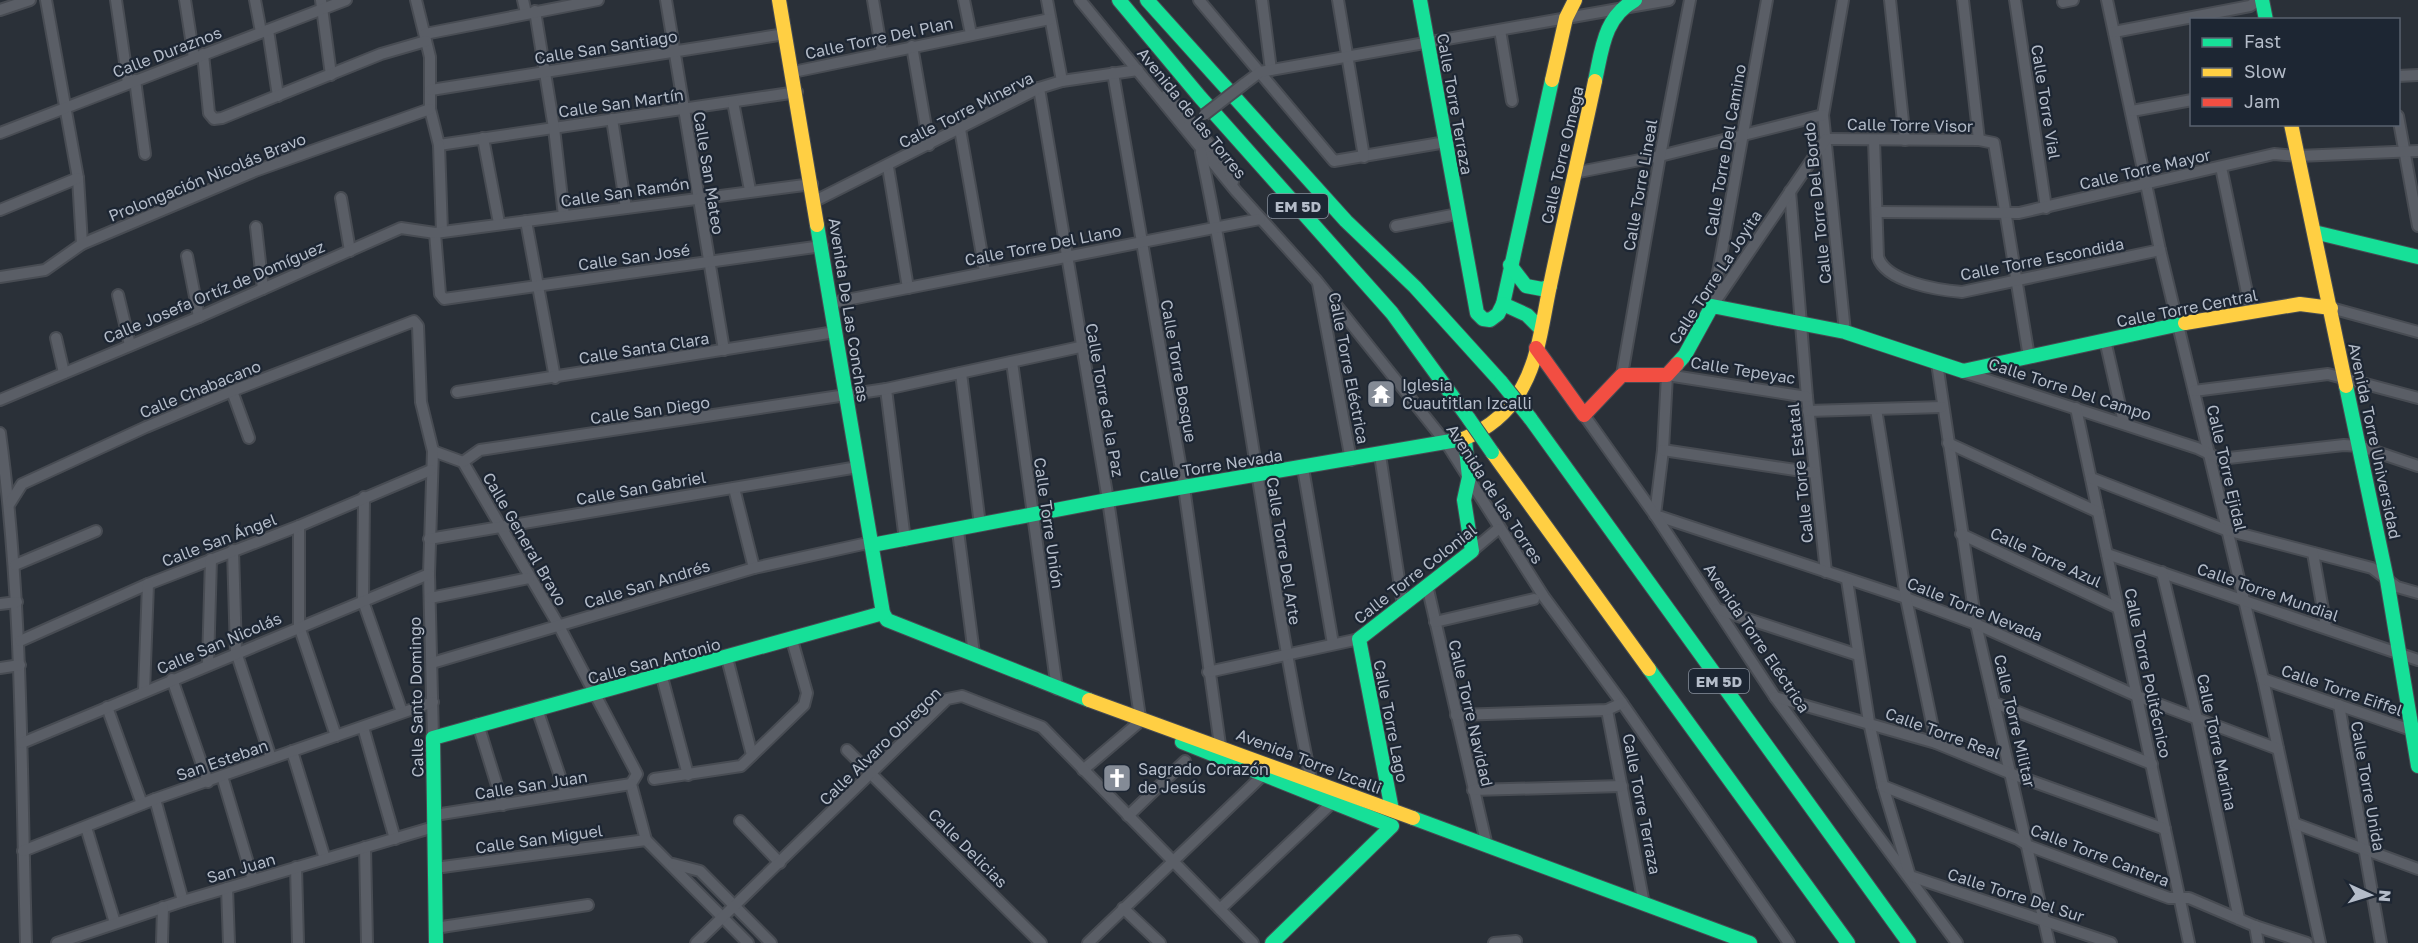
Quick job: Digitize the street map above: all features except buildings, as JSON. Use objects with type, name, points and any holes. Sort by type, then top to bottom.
[{"type":"main road","name":"Avenida De Las Conchas","points":[[779,0],[797,92],[835,332],[886,618]]},
{"type":"main road","name":"EM 5D","points":[[1119,0],[1200,98],[1392,313],[1848,943]]},
{"type":"main road","name":"EM 5D","points":[[1147,0],[1338,212],[1415,287],[1501,382],[1530,418],[1909,943]]},
{"type":"main road","name":"Calle Torre Terraza","points":[[1420,0],[1457,214],[1477,313],[1483,319],[1490,320],[1498,314],[1503,304]]},
{"type":"main road","name":"Calle Torre Omega","points":[[1503,304],[1566,18],[1575,0]]},
{"type":"main road","points":[[2260,0],[2265,18]]},
{"type":"main road","name":"Calle Torre Omega","points":[[1536,348],[1606,33],[1611,18],[1628,3]]},
{"type":"main road","name":"Avenida Torre Universidad","points":[[2291,126],[2387,580],[2418,766]]},
{"type":"main road","points":[[2314,232],[2418,257]]},
{"type":"main road","points":[[1510,265],[1526,286],[1542,289],[1550,286]]},
{"type":"main road","points":[[1503,304],[1527,315],[1540,328]]},
{"type":"main road","name":"Calle Torre Central","points":[[1963,372],[2177,324],[2300,304],[2331,308]]},
{"type":"main road","name":"Calle Torre Del Campo","points":[[1712,306],[1845,332],[1963,372]]},
{"type":"main road","name":"Calle Torre La Joyita","points":[[1666,375],[1685,355],[1712,306]]},
{"type":"main road","name":"Calle Torre Nevada","points":[[872,545],[958,531],[1108,500],[1466,440],[1487,429],[1503,415],[1523,387],[1536,348]]},
{"type":"main road","name":"Avenida Torre Eléctrica","points":[[1536,348],[1584,415]]},
{"type":"main road","points":[[1584,415],[1622,375]]},
{"type":"main road","name":"Calle Tepeyac","points":[[1622,375],[1666,375]]},
{"type":"main road","points":[[1466,440],[1469,477],[1464,500],[1472,551]]},
{"type":"main road","name":"Calle Torre Colonial","points":[[1359,639],[1472,551]]},
{"type":"main road","name":"Avenida Torre Izcalli","points":[[886,618],[1057,689],[1139,720],[1220,746],[1750,943]]},
{"type":"main road","name":"Calle San Antonio","points":[[433,738],[792,640],[886,618]]},
{"type":"main road","name":"Calle Torre Lago","points":[[1359,639],[1392,810]]},
{"type":"main road","points":[[1139,720],[1263,775],[1392,826],[1272,943]]},
{"type":"main road","name":"Calle Santo Domingo","points":[[433,738],[435,868],[433,939]]},
{"type":"street","points":[[0,10],[30,0]]},
{"type":"street","points":[[46,0],[78,178],[82,244]]},
{"type":"street","points":[[116,0],[145,154]]},
{"type":"street","points":[[185,0],[199,56],[209,113],[214,119],[425,37],[530,12],[598,0]]},
{"type":"street","points":[[255,0],[278,96]]},
{"type":"street","name":"Calle Duraznos","points":[[0,133],[264,31],[322,4],[346,0]]},
{"type":"street","points":[[416,0],[425,37],[431,90],[430,109],[445,144],[439,233]]},
{"type":"street","points":[[523,0],[530,12],[546,72],[564,216]]},
{"type":"street","name":"Calle San Mateo","points":[[666,0],[724,350]]},
{"type":"street","points":[[873,0],[882,53]]},
{"type":"street","name":"Calle Torre Del Plan","points":[[964,0],[970,34]]},
{"type":"street","points":[[1047,0],[1062,81]]},
{"type":"street","name":"Avenida de las Torres","points":[[1080,0],[1260,219],[1317,281],[1447,444],[1469,477],[1498,529],[1544,597],[1622,703],[1789,943]]},
{"type":"street","points":[[1199,0],[1266,71],[1329,156],[1339,162],[1446,142]]},
{"type":"street","points":[[1262,0],[1266,71]]},
{"type":"street","points":[[1338,0],[1364,157]]},
{"type":"street","points":[[1563,0],[1566,18]]},
{"type":"street","points":[[1193,125],[1244,84],[1266,71],[1566,18],[1628,3],[1670,0]]},
{"type":"street","name":"Calle Torre Lineal","points":[[1622,375],[1690,0]]},
{"type":"street","name":"Calle Torre Del Camino","points":[[1712,306],[1767,0]]},
{"type":"street","name":"Calle Torre Del Bordo","points":[[1843,0],[1823,116],[1845,332]]},
{"type":"street","points":[[1890,0],[1905,140]]},
{"type":"street","points":[[1963,0],[1978,140]]},
{"type":"street","name":"Calle Torre Vial","points":[[2015,0],[2046,208]]},
{"type":"street","name":"Calle Torre Ejidal","points":[[2107,0],[2160,250],[2207,454],[2263,679],[2320,943]]},
{"type":"street","points":[[2114,32],[2250,6],[2260,0]]},
{"type":"street","points":[[322,4],[331,75]]},
{"type":"street","name":"Calle Torre Del Plan","points":[[793,72],[970,34],[1050,20]]},
{"type":"street","points":[[1500,30],[1512,101]]},
{"type":"street","name":"Calle San Santiago","points":[[431,90],[785,34]]},
{"type":"street","points":[[912,46],[929,145]]},
{"type":"street","points":[[1141,72],[1158,83],[1227,165],[1236,190]]},
{"type":"street","name":"Calle Torre Minerva","points":[[815,201],[888,167],[1039,88],[1062,81],[1113,73],[1141,72]]},
{"type":"street","name":"Calle Torre Bosque","points":[[1113,73],[1184,487],[1220,746]]},
{"type":"street","points":[[2400,76],[2418,75]]},
{"type":"street","name":"Calle Torre de la Paz","points":[[1039,88],[1080,347],[1108,500],[1139,720]]},
{"type":"street","name":"Calle San Martín","points":[[445,144],[797,92]]},
{"type":"street","points":[[2132,111],[2190,100]]},
{"type":"street","points":[[733,102],[750,190]]},
{"type":"street","name":"Prolongación Nicolás Bravo","points":[[0,278],[45,270],[82,244],[255,171],[430,109]]},
{"type":"street","name":"Calle Torre Visor","points":[[1574,173],[1660,156],[1823,116]]},
{"type":"street","points":[[612,119],[626,208]]},
{"type":"street","points":[[2400,126],[2418,226]]},
{"type":"street","points":[[960,129],[985,272]]},
{"type":"street","points":[[483,138],[499,223]]},
{"type":"street","name":"Calle Torre Visor","points":[[1826,139],[1978,140],[1994,143],[2005,214]]},
{"type":"street","name":"Calle Torre La Joyita","points":[[1712,306],[1826,139]]},
{"type":"street","name":"Calle Torre Escondida","points":[[1874,140],[1878,257],[1881,267],[1889,273],[1941,290],[1962,292],[2160,250]]},
{"type":"street","name":"Calle Torre Del Arte","points":[[1201,148],[1217,227],[1285,655],[1311,780]]},
{"type":"street","name":"Calle Torre Mayor","points":[[1878,213],[2005,214],[2046,208],[2274,154],[2298,156],[2418,151]]},
{"type":"street","points":[[888,167],[908,288]]},
{"type":"street","points":[[2221,167],[2251,312]]},
{"type":"street","points":[[0,210],[78,178]]},
{"type":"street","name":"Calle San Ramón","points":[[439,233],[750,190],[812,184]]},
{"type":"street","name":"Calle Torre Estatal","points":[[1790,191],[1808,411],[1826,572]]},
{"type":"street","points":[[340,198],[350,251]]},
{"type":"street","points":[[1396,226],[1457,214]]},
{"type":"street","points":[[2005,214],[2029,357]]},
{"type":"street","name":"Calle Torre Del Llano","points":[[831,303],[1066,255],[1260,219]]},
{"type":"street","points":[[526,221],[555,378]]},
{"type":"street","points":[[256,227],[264,289]]},
{"type":"street","name":"Calle Josefa Ortíz de Domíguez","points":[[0,400],[199,317],[400,228],[439,233]]},
{"type":"street","name":"Calle San José","points":[[439,233],[440,294],[444,299],[822,246]]},
{"type":"street","points":[[187,256],[199,317]]},
{"type":"street","name":"Calle Torre Eléctrica","points":[[1317,281],[1351,460]]},
{"type":"street","points":[[118,295],[130,345]]},
{"type":"street","name":"Calle Torre Central","points":[[2331,308],[2418,332]]},
{"type":"street","name":"Calle Chabacano","points":[[10,503],[21,484],[146,427],[232,391],[414,321],[418,326],[421,402],[433,451]]},
{"type":"street","name":"Calle Santa Clara","points":[[457,392],[835,332]]},
{"type":"street","points":[[56,338],[64,373]]},
{"type":"street","points":[[2105,340],[2124,423]]},
{"type":"street","name":"Calle San Diego","points":[[463,462],[480,450],[846,396],[1080,347]]},
{"type":"street","name":"Calle Torre Unión","points":[[1012,362],[1057,689]]},
{"type":"street","name":"Calle Torre Militar","points":[[1936,363],[1976,624],[2029,846],[2049,943]]},
{"type":"street","name":"Calle Torre Del Campo","points":[[1963,372],[2124,423],[2220,459],[2344,445],[2359,446],[2418,466]]},
{"type":"street","points":[[960,373],[980,525]]},
{"type":"street","points":[[2194,391],[2328,374],[2418,398]]},
{"type":"street","points":[[1655,515],[1663,450],[1666,375]]},
{"type":"street","name":"Calle Tepeyac","points":[[1666,375],[1807,397]]},
{"type":"street","points":[[886,389],[905,540]]},
{"type":"street","points":[[232,391],[249,438]]},
{"type":"street","points":[[1808,411],[1942,407]]},
{"type":"street","name":"Calle Torre Politécnico","points":[[2076,408],[2189,943]]},
{"type":"street","points":[[1876,409],[1906,598],[1936,744]]},
{"type":"street","name":"Avenida Torre Eléctrica","points":[[1584,415],[1655,515],[1775,697],[1910,876],[1957,943]]},
{"type":"street","points":[[0,433],[10,503],[20,641],[26,943]]},
{"type":"street","points":[[1948,443],[2098,512]]},
{"type":"street","points":[[1663,450],[1815,473]]},
{"type":"street","name":"Calle General Bravo","points":[[433,451],[463,462],[499,528],[559,626],[595,695],[634,781],[646,840]]},
{"type":"street","name":"Calle Santo Domingo","points":[[433,451],[430,470],[429,539],[433,738]]},
{"type":"street","points":[[1380,455],[1403,606]]},
{"type":"street","name":"Calle San Gabriel","points":[[429,539],[858,467]]},
{"type":"street","points":[[1303,468],[1333,644]]},
{"type":"street","name":"Calle San Ángel","points":[[20,641],[148,584],[299,526],[430,470]]},
{"type":"street","points":[[2091,478],[2226,530],[2372,568],[2397,587],[2418,594]]},
{"type":"street","points":[[734,488],[754,568]]},
{"type":"street","points":[[364,497],[363,601],[402,712]]},
{"type":"street","name":"Calle Torre Nevada","points":[[1655,515],[1906,598],[1976,624],[2137,696],[2278,748]]},
{"type":"street","points":[[299,526],[299,626],[336,736]]},
{"type":"street","name":"Calle Torre Colonial","points":[[1472,551],[1498,529]]},
{"type":"street","points":[[15,565],[96,531]]},
{"type":"street","points":[[958,531],[974,654]]},
{"type":"street","name":"Calle Torre Azul","points":[[1961,534],[2118,608]]},
{"type":"street","name":"Calle San Andrés","points":[[432,663],[754,568],[863,544],[872,545]]},
{"type":"street","points":[[233,550],[236,652],[271,758]]},
{"type":"street","points":[[2313,553],[2326,627]]},
{"type":"street","name":"Calle Torre Mundial","points":[[2107,554],[2418,660]]},
{"type":"street","points":[[208,664],[211,559]]},
{"type":"street","name":"Calle Torre Marina","points":[[2162,572],[2197,718],[2240,919]]},
{"type":"street","name":"Calle San Nicolás","points":[[22,743],[236,652],[429,574]]},
{"type":"street","points":[[429,598],[530,578]]},
{"type":"street","points":[[1847,580],[1869,722],[1883,786],[1910,876]]},
{"type":"street","points":[[144,691],[148,584]]},
{"type":"street","name":"Calle Torre Navidad","points":[[1427,585],[1487,846]]},
{"type":"street","points":[[1435,622],[1534,599]]},
{"type":"street","points":[[0,604],[17,602]]},
{"type":"street","points":[[1717,609],[1858,655]]},
{"type":"street","name":"Calle Torre Colonial","points":[[1208,672],[1359,639]]},
{"type":"street","points":[[654,779],[735,769],[741,766],[807,700],[792,640]]},
{"type":"street","points":[[727,658],[752,755]]},
{"type":"street","points":[[0,668],[20,665]]},
{"type":"street","points":[[662,677],[688,775]]},
{"type":"street","points":[[172,679],[208,782]]},
{"type":"street","name":"Calle Torre Eiffel","points":[[2263,679],[2411,730]]},
{"type":"street","name":"Calle Alvaro Obregon","points":[[696,943],[873,774],[947,699],[962,696],[1042,727],[1253,943]]},
{"type":"street","name":"Calle Torre Real","points":[[1775,697],[1869,722],[1936,744],[2165,829]]},
{"type":"street","name":"San Esteban","points":[[23,851],[155,799],[433,702]]},
{"type":"street","points":[[1456,715],[1607,710],[1622,703]]},
{"type":"street","points":[[1995,704],[2152,764]]},
{"type":"street","name":"Calle Torre Unida","points":[[2339,705],[2381,943]]},
{"type":"street","points":[[107,707],[142,804]]},
{"type":"street","points":[[537,709],[566,794]]},
{"type":"street","name":"Calle Torre Terraza","points":[[1607,710],[1644,904]]},
{"type":"street","points":[[1083,770],[1139,720]]},
{"type":"street","points":[[478,724],[503,805]]},
{"type":"street","points":[[363,727],[395,839]]},
{"type":"street","name":"Calle Delicias","points":[[847,750],[1041,943]]},
{"type":"street","points":[[292,751],[325,859]]},
{"type":"street","points":[[1128,816],[1185,761]]},
{"type":"street","points":[[1088,943],[1263,775]]},
{"type":"street","points":[[222,776],[253,880]]},
{"type":"street","name":"Calle San Juan","points":[[434,821],[503,805],[634,781]]},
{"type":"street","points":[[1473,790],[1622,786]]},
{"type":"street","name":"Calle Torre Cantera","points":[[1883,786],[2018,839],[2029,846],[2169,898],[2189,898],[2255,926],[2307,943]]},
{"type":"street","points":[[155,799],[183,901]]},
{"type":"street","points":[[1220,909],[1333,802]]},
{"type":"street","name":"San Juan","points":[[57,943],[163,907],[395,839],[434,821]]},
{"type":"street","points":[[740,821],[780,863]]},
{"type":"street","points":[[2296,824],[2418,868]]},
{"type":"street","points":[[86,827],[115,923]]},
{"type":"street","points":[[646,840],[673,864],[748,943]]},
{"type":"street","name":"Calle San Miguel","points":[[435,868],[646,840]]},
{"type":"street","points":[[365,847],[367,943]]},
{"type":"street","points":[[673,864],[700,871],[771,943]]},
{"type":"street","points":[[296,867],[298,943]]},
{"type":"street","name":"Calle Torre Del Sur","points":[[1910,876],[2111,943]]},
{"type":"street","points":[[227,888],[229,943]]},
{"type":"street","points":[[433,939],[588,905]]},
{"type":"street","points":[[162,943],[163,907]]},
{"type":"street","points":[[1123,908],[1160,943]]},
{"type":"street","points":[[2255,926],[2258,943]]},
{"type":"street","points":[[1097,934],[1106,943]]},
{"type":"street","points":[[1494,943],[1516,941]]},
{"type":"traffic: fast","points":[[1119,0],[1200,97],[1392,313],[1469,419]]},
{"type":"traffic: fast","points":[[1147,0],[1346,221],[1415,287],[1501,382]]},
{"type":"traffic: fast","points":[[1420,0],[1477,313],[1483,319],[1490,320],[1498,314],[1503,304],[1552,80]]},
{"type":"traffic: fast","points":[[1595,81],[1606,35],[1617,15],[1635,0]]},
{"type":"traffic: fast","points":[[2262,0],[2266,18]]},
{"type":"traffic: fast","points":[[817,225],[883,613],[887,620],[1089,700]]},
{"type":"traffic: fast","points":[[2314,232],[2418,257]]},
{"type":"traffic: fast","points":[[1510,265],[1526,286],[1542,289],[1550,286]]},
{"type":"traffic: fast","points":[[1503,304],[1527,315],[1540,328]]},
{"type":"traffic: fast","points":[[1677,364],[1685,355],[1712,306],[1845,332],[1963,371],[2185,323]]},
{"type":"traffic: fast","points":[[1501,382],[1530,418]]},
{"type":"traffic: fast","points":[[2346,386],[2387,580],[2418,766]]},
{"type":"traffic: fast","points":[[1530,418],[1909,943]]},
{"type":"traffic: fast","points":[[1469,419],[1492,452]]},
{"type":"traffic: fast","points":[[872,545],[1108,500],[1463,439]]},
{"type":"traffic: fast","points":[[1392,810],[1359,639],[1472,551],[1464,500],[1469,477],[1465,440]]},
{"type":"traffic: fast","points":[[436,943],[433,738],[883,613]]},
{"type":"traffic: fast","points":[[1649,669],[1848,943]]},
{"type":"traffic: fast","points":[[1182,742],[1392,826],[1272,943]]},
{"type":"traffic: fast","points":[[1413,818],[1750,943]]},
{"type":"traffic: slow","points":[[779,0],[817,225]]},
{"type":"traffic: slow","points":[[1552,80],[1566,18],[1575,0]]},
{"type":"traffic: slow","points":[[1463,439],[1481,430],[1505,411],[1518,395],[1529,374],[1540,335],[1595,81]]},
{"type":"traffic: slow","points":[[2291,126],[2346,386]]},
{"type":"traffic: slow","points":[[2185,323],[2300,304],[2331,308]]},
{"type":"traffic: slow","points":[[1492,452],[1649,669]]},
{"type":"traffic: slow","points":[[1089,700],[1413,818]]},
{"type":"traffic: jam","points":[[1536,348],[1584,415],[1622,375],[1667,375],[1677,364]]},
{"type":"place","name":"Iglesia Cuautitlan Izcalli","points":[[1381,394]]},
{"type":"place","name":"Sagrado Corazón de Jesús","points":[[1117,778]]}]
